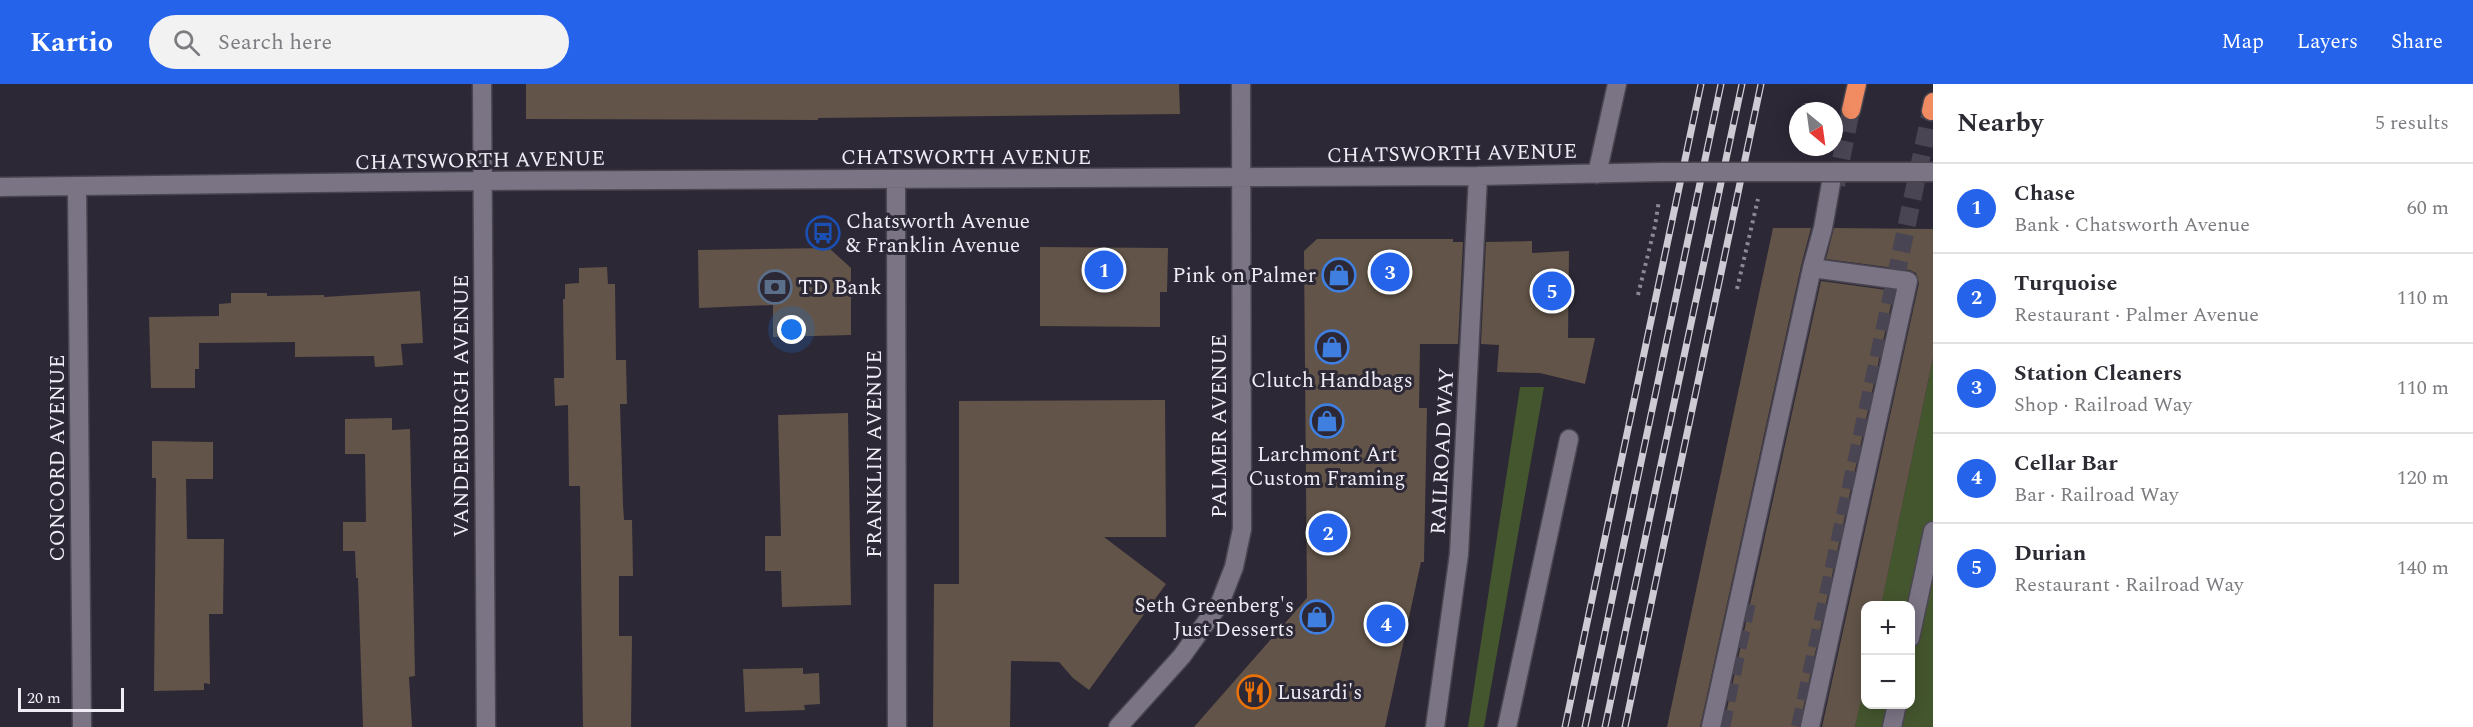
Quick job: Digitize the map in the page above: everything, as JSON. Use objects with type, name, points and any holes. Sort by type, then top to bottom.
[{"type":"highway","points":[[1851,110],[1857,84]]},
{"type":"street","name":"VANDERBURGH AVENUE","points":[[482,84],[486,727]]},
{"type":"street","name":"PALMER AVENUE","points":[[1118,727],[1188,647],[1220,603],[1234,567],[1242,529],[1241,84]]},
{"type":"street","points":[[1597,174],[1617,84]]},
{"type":"street","name":"CHATSWORTH AVENUE","points":[[0,188],[483,181],[896,181],[1478,176],[1662,172],[1933,172]]},
{"type":"street","points":[[1711,727],[1812,267],[1823,228],[1833,172]]},
{"type":"street","name":"RAILROAD WAY","points":[[1435,727],[1459,554],[1478,176]]},
{"type":"street","name":"FRANKLIN AVENUE","points":[[896,181],[897,727]]},
{"type":"street","name":"CONCORD AVENUE","points":[[77,188],[82,727]]},
{"type":"street","points":[[1810,727],[1908,281],[1812,267]]},
{"type":"street","points":[[1507,727],[1569,439]]},
{"type":"street","points":[[1915,619],[1933,531]]},
{"type":"street","points":[[1892,727],[1896,709]]},
{"type":"path","points":[[1638,295],[1655,226],[1662,172]]},
{"type":"path","points":[[1737,289],[1764,172]]},
{"type":"green space","points":[[1933,358],[1933,727],[1855,727],[1861,698],[1861,709],[1915,709],[1915,601],[1882,601]]},
{"type":"green space","points":[[1520,387],[1544,387],[1484,727],[1468,727]]},
{"type":"building","points":[[526,84],[1179,84],[1180,114],[818,118],[818,120],[526,119]]},
{"type":"building","points":[[1773,228],[1811,228],[1700,727],[1667,727]]},
{"type":"building","points":[[1834,228],[1933,229],[1933,358],[1882,601],[1861,601],[1861,700],[1855,727],[1822,727],[1919,283],[1916,273],[1910,270],[1826,259]]},
{"type":"building","points":[[1317,239],[1453,239],[1453,242],[1463,242],[1458,344],[1420,344],[1419,408],[1427,408],[1424,562],[1421,562],[1385,727],[1194,727],[1307,598],[1304,251]]},
{"type":"building","points":[[1532,241],[1532,253],[1569,251],[1568,338],[1595,338],[1585,384],[1540,373],[1497,372],[1499,345],[1481,344],[1486,242]]},
{"type":"building","points":[[1040,247],[1168,248],[1167,292],[1160,292],[1160,327],[1040,326]]},
{"type":"building","name":"TD Bank","points":[[829,248],[851,268],[851,335],[773,337],[773,305],[699,308],[698,250]]},
{"type":"building","points":[[607,267],[608,284],[615,284],[616,360],[626,360],[627,404],[620,404],[623,505],[624,520],[632,520],[633,576],[619,576],[619,636],[632,636],[631,727],[583,727],[580,486],[569,486],[568,405],[555,406],[554,378],[564,378],[563,299],[565,299],[565,284],[579,283],[579,268]]},
{"type":"building","points":[[1821,281],[1894,291],[1799,727],[1723,727]]},
{"type":"building","points":[[420,291],[423,343],[401,344],[403,365],[375,367],[374,356],[295,357],[295,342],[199,343],[199,369],[195,369],[195,388],[151,388],[149,317],[219,316],[219,304],[231,303],[231,293],[267,293],[267,296],[324,295],[324,297]]},
{"type":"building","points":[[1165,400],[1166,537],[1104,537],[1166,584],[1089,690],[1073,678],[1059,662],[1011,661],[1010,727],[933,727],[934,584],[959,584],[959,401]]},
{"type":"building","points":[[848,413],[851,605],[782,607],[781,571],[765,571],[765,536],[781,536],[778,415]]},
{"type":"building","points":[[392,418],[392,430],[410,429],[415,676],[409,677],[412,727],[363,727],[358,578],[356,578],[355,551],[343,551],[343,522],[366,522],[365,454],[345,454],[345,419]]},
{"type":"building","points":[[152,441],[213,442],[213,479],[186,479],[187,539],[224,539],[223,614],[209,614],[210,684],[204,683],[204,690],[154,691],[156,478],[152,478]]},
{"type":"building","points":[[803,668],[803,674],[819,673],[820,704],[804,705],[805,710],[745,712],[743,669]]},
{"type":"tunnel","points":[[1836,185],[1851,110]]},
{"type":"tunnel","points":[[1800,727],[1931,111]]},
{"type":"tunnel","points":[[1721,727],[1747,602]]},
{"type":"railway","points":[[1565,727],[1701,84]]},
{"type":"railway","points":[[1585,727],[1721,84]]},
{"type":"railway","points":[[1605,727],[1742,84]]},
{"type":"railway","points":[[1625,727],[1761,84]]},
{"type":"place","name":"Chatsworth Avenue & Franklin Avenue","points":[[823,233]]},
{"type":"place","name":"Chase","points":[[1104,270]]},
{"type":"place","name":"Station Cleaners","points":[[1390,272]]},
{"type":"place","name":"Pink on Palmer","points":[[1339,275]]},
{"type":"place","name":"TD Bank","points":[[775,287]]},
{"type":"place","name":"Durian","points":[[1552,291]]},
{"type":"place","name":"Clutch Handbags","points":[[1332,347]]},
{"type":"place","name":"Larchmont Art Custom Framing","points":[[1327,421]]},
{"type":"place","name":"Turquoise","points":[[1328,533]]},
{"type":"place","name":"Seth Greenberg's Just Desserts","points":[[1317,617]]},
{"type":"place","name":"Cellar Bar","points":[[1386,624]]},
{"type":"place","name":"Lusardi's","points":[[1254,692]]}]
